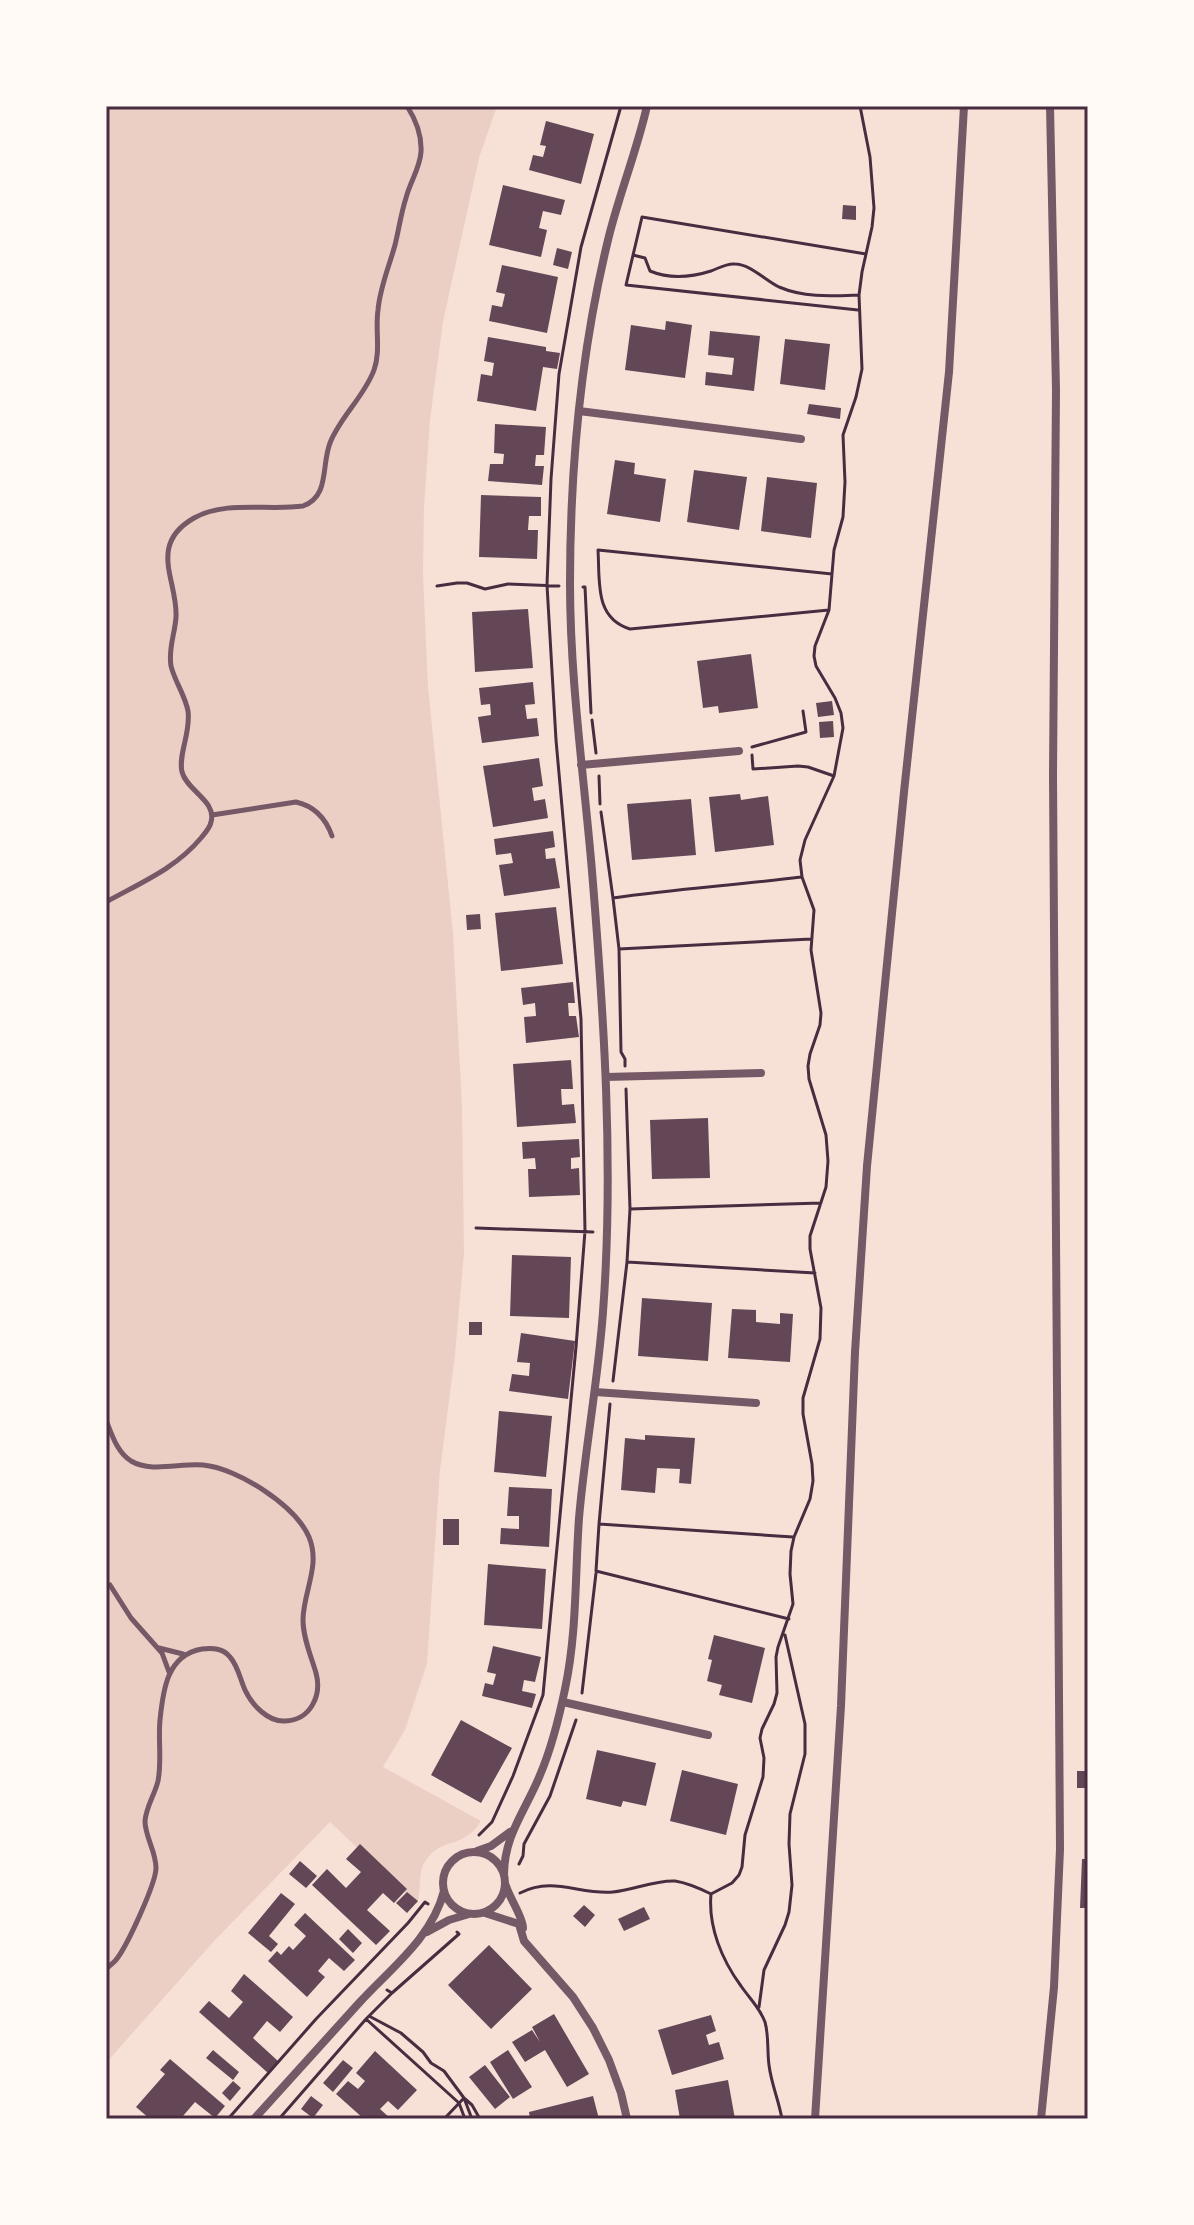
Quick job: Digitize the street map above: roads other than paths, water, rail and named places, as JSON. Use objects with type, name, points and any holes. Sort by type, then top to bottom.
[{"type":"street","points":[[485,1913],[499,1902],[505,1880],[505,1856],[513,1829],[543,1769],[563,1702],[572,1646],[579,1518],[603,1313],[609,1156],[592,869],[572,654],[573,482],[583,371],[603,264],[647,106]]},
{"type":"street","points":[[815,2119],[841,1706],[855,1352],[867,1166],[949,372],[964,106]]},
{"type":"street","points":[[1041,2119],[1054,1987],[1060,1849],[1053,823],[1056,390],[1050,106]]},
{"type":"street","points":[[579,411],[801,439]]},
{"type":"street","points":[[581,765],[739,751]]},
{"type":"street","points":[[606,1077],[761,1073]]},
{"type":"street","points":[[595,1392],[756,1403]]},
{"type":"street","points":[[563,1702],[708,1735]]},
{"type":"street","points":[[254,2119],[426,1932],[439,1908],[449,1865],[464,1854],[499,1841],[513,1829]]},
{"type":"street","points":[[477,1851],[496,1861],[523,1922],[524,1941]]},
{"type":"street","points":[[444,1891],[453,1906],[469,1914]]},
{"type":"street","points":[[426,1932],[469,1914],[485,1913],[519,1924],[524,1941],[573,1997],[593,2028],[613,2071],[627,2119]]},
{"type":"lane","points":[[106,902],[155,876],[184,856],[209,828],[212,815],[207,802],[191,787],[182,772],[182,755],[189,726],[188,711],[170,662],[176,611],[168,575],[169,549],[183,527],[205,513],[241,508],[303,506],[319,495],[331,440],[371,377],[377,361],[380,294],[405,199],[421,156],[418,127],[407,106]]},
{"type":"lane","points":[[212,815],[296,802],[319,815],[332,836]]},
{"type":"lane","points":[[106,1420],[118,1447],[131,1461],[149,1466],[204,1465],[240,1476],[294,1516],[309,1537],[314,1562],[303,1621],[318,1688],[317,1697],[308,1712],[293,1720],[276,1720],[261,1711],[249,1697],[227,1654],[214,1648],[185,1654],[158,1647]]},
{"type":"lane","points":[[110,1585],[131,1618],[158,1647],[170,1675]]},
{"type":"lane","points":[[106,1969],[121,1953],[155,1877],[155,1861],[145,1820],[159,1777],[160,1724],[170,1675],[185,1654]]}]
